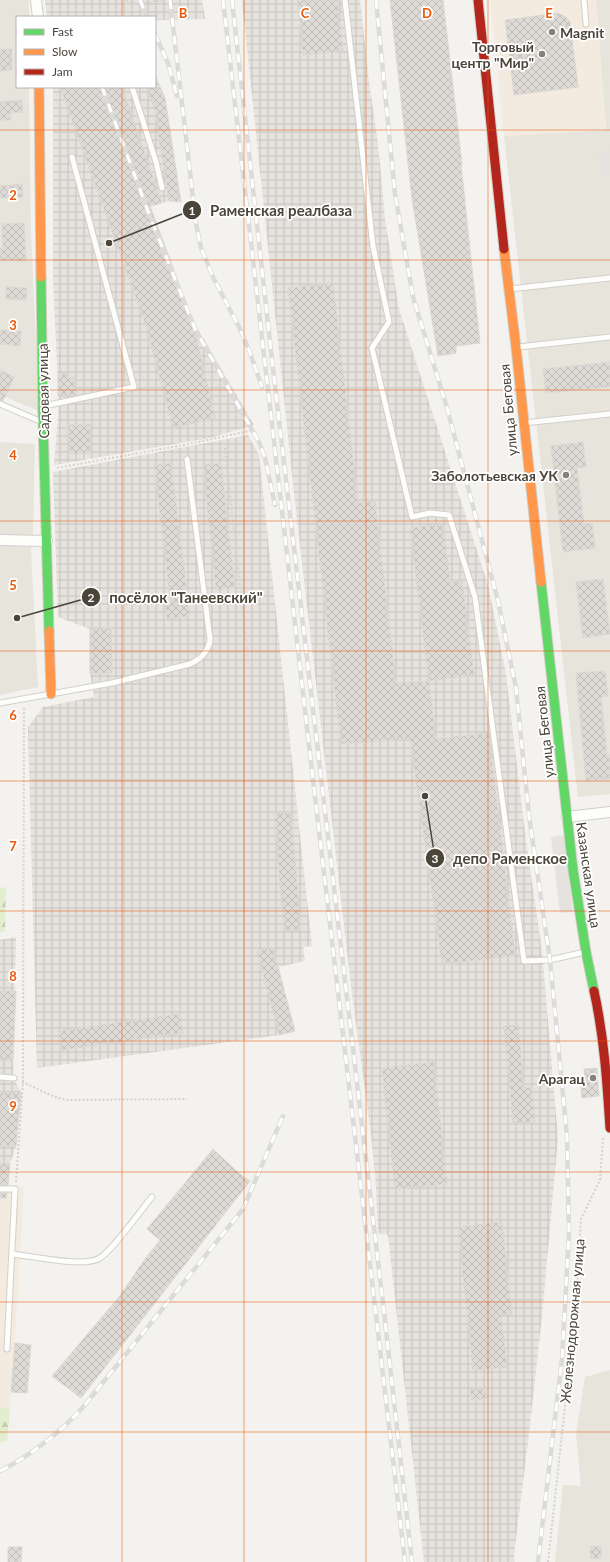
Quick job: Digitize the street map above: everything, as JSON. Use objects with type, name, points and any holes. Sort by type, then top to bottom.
[{"type":"street","points":[[36,0],[38,16]]},
{"type":"street","name":"улица Беговая","points":[[478,0],[508,289],[516,347],[523,423],[567,817]]},
{"type":"street","name":"Садовая улица","points":[[39,88],[43,422],[51,694]]},
{"type":"street","points":[[0,540],[46,541]]},
{"type":"street","points":[[567,817],[610,812]]},
{"type":"street","name":"Казанская улица","points":[[567,817],[572,870],[586,952],[598,1009],[607,1084],[607,1130]]},
{"type":"lane","points":[[346,0],[373,246],[390,322],[372,348],[412,517],[430,513],[449,515],[475,597],[524,961],[550,960],[586,952]]},
{"type":"lane","points":[[584,0],[586,24]]},
{"type":"lane","points":[[132,88],[156,162],[162,188]]},
{"type":"lane","points":[[43,406],[134,387],[72,157]]},
{"type":"lane","points":[[508,289],[610,278]]},
{"type":"lane","points":[[516,347],[610,337]]},
{"type":"lane","points":[[0,404],[43,422]]},
{"type":"lane","points":[[523,423],[610,416]]},
{"type":"lane","points":[[0,703],[112,683],[190,664],[200,658],[208,649],[210,639],[187,459]]},
{"type":"lane","points":[[0,1077],[14,1078]]},
{"type":"lane","points":[[0,1189],[15,1189],[7,1349]]},
{"type":"lane","points":[[12,1254],[82,1262],[98,1259],[110,1250],[152,1197]]},
{"type":"path","points":[[126,0],[136,4],[165,0]]},
{"type":"path","points":[[44,470],[194,443],[253,430]]},
{"type":"path","points":[[225,448],[248,659]]},
{"type":"path","points":[[15,1189],[23,1082],[24,698]]},
{"type":"path","points":[[14,1078],[52,1096],[74,1100],[187,1099]]},
{"type":"path","name":"Железнодорожная улица","points":[[548,1562],[576,1305],[581,1219],[596,1191],[600,1180],[607,1130]]},
{"type":"shaded area","points":[[0,0],[29,0],[29,16],[16,16],[16,88],[29,88],[31,234],[39,411],[0,395]]},
{"type":"shaded area","points":[[45,0],[202,0],[205,19],[156,20],[156,16],[47,16]]},
{"type":"shaded area","points":[[242,0],[360,0],[369,82],[378,144],[385,219],[399,309],[488,585],[506,674],[526,841],[542,951],[558,1138],[542,1316],[514,1554],[515,1562],[424,1562],[388,1235],[378,1233],[376,1186],[371,1134],[352,994],[294,493]]},
{"type":"shaded area","points":[[490,0],[596,0],[606,130],[504,136]]},
{"type":"shaded area","points":[[596,0],[610,0],[610,794],[578,797],[504,136],[606,130]]},
{"type":"shaded area","points":[[156,76],[165,98],[181,202],[169,201],[150,206],[192,319],[254,425],[210,438],[54,465],[59,404],[53,280],[53,88],[156,88]]},
{"type":"shaded area","points":[[610,151],[610,176],[601,176],[599,152]]},
{"type":"shaded area","points":[[248,435],[259,455],[312,946],[303,947],[305,961],[278,967],[295,1031],[279,1035],[37,1068],[28,727],[43,707],[94,697],[90,673],[90,629],[58,617],[53,472]]},
{"type":"shaded area","points":[[0,442],[35,444],[33,531],[31,549],[38,687],[0,695]]},
{"type":"shaded area","points":[[564,835],[573,912],[560,913],[551,837]]},
{"type":"shaded area","points":[[16,937],[13,1060],[14,1078],[21,1093],[16,1146],[10,1164],[8,1186],[0,1186],[0,940]]},
{"type":"shaded area","points":[[0,1186],[24,1187],[14,1358],[7,1441],[0,1441]]},
{"type":"shaded area","points":[[610,1370],[610,1562],[555,1562],[563,1485],[581,1486],[576,1434],[585,1377]]},
{"type":"green space","points":[[6,887],[5,931],[0,933],[0,888]]},
{"type":"green space","points":[[10,1407],[7,1441],[0,1442],[0,1409]]},
{"type":"building","points":[[297,0],[338,0],[343,51],[303,55]]},
{"type":"building","points":[[390,0],[443,0],[462,164],[480,343],[456,346],[456,353],[438,356],[412,199]]},
{"type":"building","name":"Торговый центр \"Мир\"","points":[[558,13],[570,21],[578,87],[514,95],[505,20]]},
{"type":"building","points":[[0,49],[12,49],[12,70],[0,71]]},
{"type":"building","points":[[160,87],[165,98],[181,202],[169,201],[154,107],[146,88]]},
{"type":"building","points":[[60,88],[122,88],[162,203],[150,206],[192,319],[215,418],[173,428],[146,326]]},
{"type":"building","points":[[22,100],[23,112],[10,113],[11,120],[0,120],[0,102]]},
{"type":"building","points":[[22,184],[23,197],[0,198],[0,186]]},
{"type":"building","points":[[24,223],[26,261],[0,260],[0,248],[3,248],[2,224]]},
{"type":"building","points":[[333,283],[358,503],[375,501],[396,683],[429,681],[436,739],[489,733],[515,956],[442,964],[410,739],[341,744],[288,288]]},
{"type":"building","points":[[6,287],[27,288],[26,300],[6,299]]},
{"type":"building","points":[[0,330],[21,331],[20,346],[0,344]]},
{"type":"building","points":[[610,362],[610,387],[546,393],[543,369]]},
{"type":"building","points":[[0,370],[14,377],[3,401],[0,400]]},
{"type":"building","points":[[58,374],[67,374],[67,378],[75,377],[76,395],[58,396]]},
{"type":"building","points":[[90,424],[91,453],[69,454],[68,425]]},
{"type":"building","points":[[583,442],[586,467],[577,468],[584,524],[592,523],[595,548],[563,552],[551,446]]},
{"type":"building","points":[[171,463],[190,616],[167,619],[165,604],[171,604],[154,465]]},
{"type":"building","points":[[221,463],[235,588],[216,590],[203,465]]},
{"type":"building","points":[[443,524],[450,581],[462,580],[474,675],[429,681],[410,528]]},
{"type":"building","points":[[603,579],[610,634],[583,638],[576,582]]},
{"type":"building","points":[[90,628],[111,628],[112,673],[90,673]]},
{"type":"building","points":[[605,671],[608,696],[601,697],[607,755],[610,755],[610,779],[586,781],[576,673]]},
{"type":"building","points":[[291,812],[301,930],[284,931],[274,813]]},
{"type":"building","points":[[273,947],[295,1031],[279,1035],[257,951]]},
{"type":"building","points":[[0,991],[16,991],[13,1060],[0,1060]]},
{"type":"building","points":[[180,1014],[183,1033],[61,1050],[58,1031]]},
{"type":"building","points":[[518,1025],[524,1088],[532,1087],[535,1122],[513,1124],[504,1026]]},
{"type":"building","points":[[434,1062],[447,1184],[395,1189],[382,1068]]},
{"type":"building","name":"Арагац","points":[[597,1068],[599,1096],[582,1098],[581,1087],[586,1086],[584,1069]]},
{"type":"building","points":[[0,1092],[21,1093],[16,1146],[0,1146]]},
{"type":"building","points":[[213,1149],[241,1175],[250,1181],[81,1398],[52,1376],[119,1297],[160,1240],[147,1229]]},
{"type":"building","points":[[0,1163],[10,1164],[8,1185],[0,1185]]},
{"type":"building","points":[[0,1193],[7,1193],[6,1198],[0,1198]]},
{"type":"building","points":[[502,1222],[512,1314],[501,1315],[507,1367],[473,1370],[458,1227]]},
{"type":"building","points":[[15,1343],[31,1345],[27,1393],[11,1392]]},
{"type":"building","points":[[485,1388],[487,1398],[472,1400],[470,1390]]},
{"type":"building","points":[[601,1546],[601,1558],[591,1559],[590,1547]]},
{"type":"building","points":[[8,1547],[22,1547],[21,1562],[8,1562]]},
{"type":"railway","points":[[140,0],[147,16]]},
{"type":"railway","points":[[170,0],[196,224],[201,248],[213,277],[240,329],[262,387]]},
{"type":"railway","points":[[223,0],[405,1562]]},
{"type":"railway","points":[[232,0],[273,369],[412,1562]]},
{"type":"railway","points":[[376,0],[395,194],[413,297],[447,408],[498,601],[516,688],[529,816],[550,960],[567,1136],[569,1233],[562,1359],[538,1562]]},
{"type":"railway","points":[[156,36],[168,63],[177,96]]},
{"type":"railway","points":[[102,88],[149,214],[195,329],[259,442],[265,458],[275,505]]},
{"type":"railway","points":[[0,1471],[24,1458],[45,1443],[65,1426],[84,1406],[243,1209],[283,1116]]},
{"type":"traffic: fast","points":[[41,277],[43,422],[49,631]]},
{"type":"traffic: fast","points":[[541,582],[573,870],[586,952],[594,991]]},
{"type":"traffic: slow","points":[[39,88],[41,277]]},
{"type":"traffic: slow","points":[[504,249],[541,582]]},
{"type":"traffic: slow","points":[[49,631],[51,694]]},
{"type":"traffic: jam","points":[[478,0],[504,249]]},
{"type":"traffic: jam","points":[[594,991],[603,1042],[610,1128]]},
{"type":"place","name":"Magnit","points":[[552,32]]},
{"type":"place","name":"Торговый центр \"Мир\"","points":[[542,54]]},
{"type":"place","name":"Раменская реалбаза","points":[[109,243]]},
{"type":"place","name":"Заболотьевская УК","points":[[566,475]]},
{"type":"place","name":"посёлок \"Танеевский\"","points":[[17,618]]},
{"type":"place","name":"депо Раменское","points":[[425,796]]},
{"type":"place","name":"Арагац","points":[[593,1078]]}]
